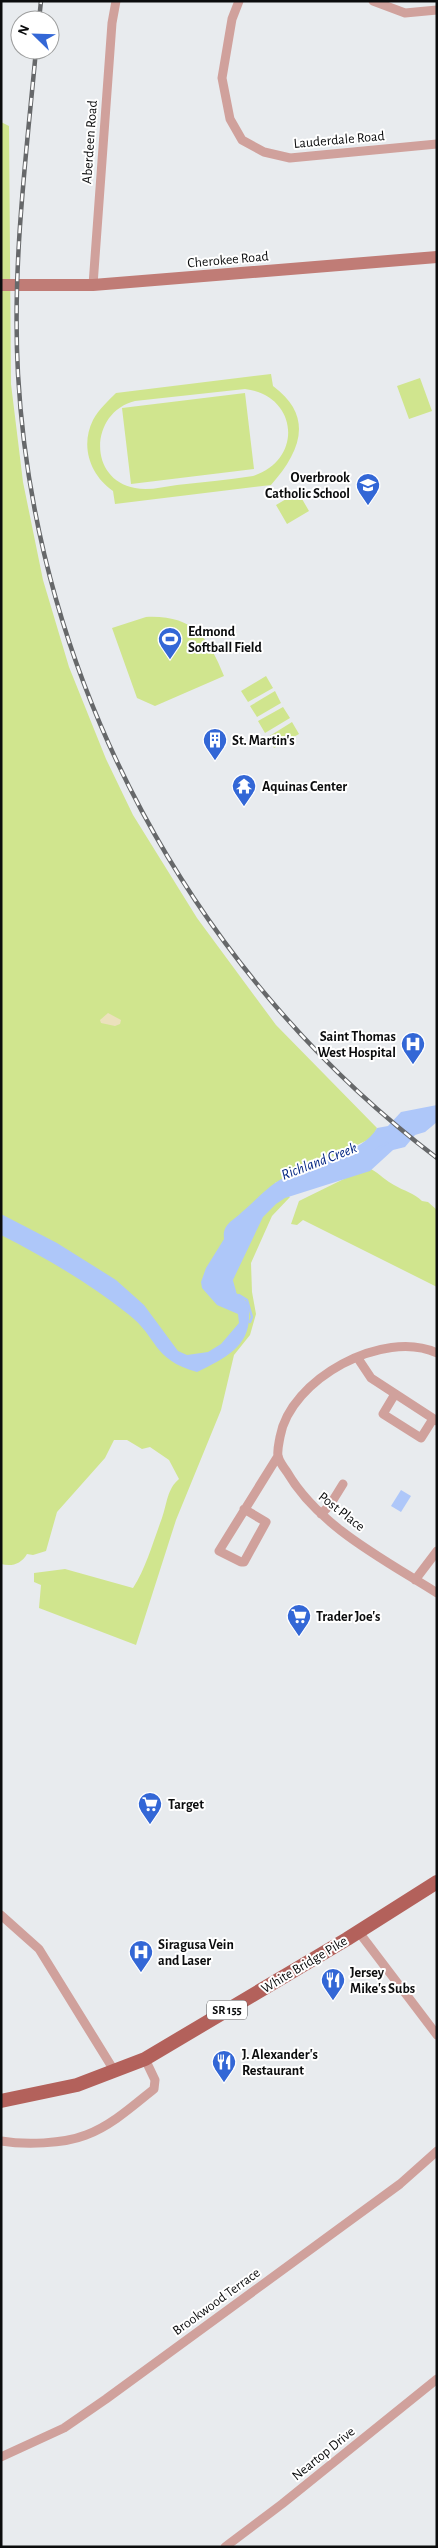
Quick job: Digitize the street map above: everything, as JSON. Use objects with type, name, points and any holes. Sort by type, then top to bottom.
[{"type":"main road","name":"White Bridge Pike","points":[[1,2101],[77,2085],[145,2059],[437,1882]]},
{"type":"street","name":"Aberdeen Road","points":[[93,285],[112,23],[116,1]]},
{"type":"street","name":"Lauderdale Road","points":[[239,1],[232,19],[222,78],[230,119],[242,140],[264,152],[290,158],[437,144]]},
{"type":"street","points":[[373,1],[405,13],[437,10]]},
{"type":"street","name":"Cherokee Road","points":[[1,285],[93,285],[437,257]]},
{"type":"street","points":[[244,1509],[266,1522],[244,1562],[241,1562],[220,1551],[244,1509],[278,1456],[281,1430],[295,1400],[328,1372],[357,1357],[403,1346],[437,1353]]},
{"type":"street","points":[[357,1357],[371,1378],[435,1420],[421,1438],[383,1414],[395,1394]]},
{"type":"street","name":"Post Place","points":[[278,1456],[300,1493],[321,1514],[415,1580],[437,1593]]},
{"type":"street","points":[[321,1514],[330,1506],[343,1484]]},
{"type":"street","points":[[415,1580],[437,1551]]},
{"type":"street","points":[[1,1915],[39,1949],[115,2072]]},
{"type":"street","points":[[358,1931],[437,2035]]},
{"type":"street","points":[[1,2141],[27,2145],[86,2136],[123,2114],[154,2089],[155,2080],[145,2059]]},
{"type":"street","name":"Brookwood Terrace","points":[[1,2457],[64,2428],[106,2399],[400,2184],[437,2151]]},
{"type":"street","name":"Neartop Drive","points":[[225,2547],[282,2504],[437,2379]]},
{"type":"green space","points":[[1,122],[9,126],[11,384],[23,482],[43,580],[69,667],[106,759],[133,815],[197,918],[276,1025],[377,1128],[372,1138],[275,1183],[290,1197],[272,1216],[251,1263],[252,1292],[256,1314],[250,1335],[234,1355],[221,1410],[176,1520],[136,1645],[39,1608],[41,1585],[34,1582],[34,1573],[65,1569],[133,1588],[149,1554],[172,1487],[179,1479],[169,1460],[150,1447],[142,1449],[127,1440],[114,1440],[105,1458],[57,1512],[46,1551],[33,1555],[27,1554],[16,1564],[1,1564]]},
{"type":"green space","points":[[271,374],[273,386],[286,398],[294,410],[298,422],[299,435],[289,460],[271,485],[115,504],[113,491],[98,477],[93,468],[87,440],[95,416],[116,393]],"holes":[[[245,389],[263,394],[276,403],[284,415],[288,429],[287,443],[281,457],[269,468],[253,476],[140,489],[119,482],[108,472],[102,459],[100,445],[103,431],[109,418],[120,408],[135,401]]]},
{"type":"green space","points":[[420,378],[432,411],[409,419],[397,386]]},
{"type":"green space","points":[[245,393],[254,469],[131,484],[122,408]]},
{"type":"green space","points":[[298,492],[309,511],[287,524],[276,505]]},
{"type":"green space","name":"Edmond Softball Field","points":[[146,617],[162,617],[187,624],[204,639],[212,650],[224,676],[155,706],[137,698],[112,628]]},
{"type":"green space","points":[[266,676],[273,688],[248,702],[241,691]]},
{"type":"green space","points":[[275,691],[281,703],[257,717],[250,706]]},
{"type":"green space","points":[[283,707],[290,718],[265,733],[258,721]]},
{"type":"green space","points":[[292,722],[299,734],[274,748],[268,737]]},
{"type":"green space","points":[[371,1169],[422,1201],[428,1202],[437,1210],[437,1287],[303,1220],[297,1225],[291,1224],[299,1201],[356,1173]]},
{"type":"sand","points":[[108,1013],[121,1020],[120,1024],[115,1026],[101,1023],[100,1020]]},
{"type":"water","points":[[437,1105],[437,1122],[425,1132],[415,1135],[405,1147],[393,1150],[370,1171],[285,1198],[263,1217],[232,1282],[233,1290],[248,1303],[249,1317],[243,1339],[229,1354],[197,1372],[171,1361],[138,1323],[83,1281],[1,1235],[1,1214],[57,1243],[116,1280],[144,1305],[178,1351],[187,1355],[208,1352],[221,1344],[239,1323],[238,1314],[217,1305],[202,1288],[201,1282],[206,1268],[224,1239],[226,1226],[283,1178],[348,1151],[370,1137],[377,1128],[388,1126],[401,1112]]},
{"type":"water","points":[[401,1490],[411,1496],[401,1512],[391,1506]]},
{"type":"waterway","name":"Richland Creek","points":[[377,1149],[387,1143]]},
{"type":"waterway","name":"Richland Creek","points":[[231,1278],[235,1292]]},
{"type":"waterway","name":"Richland Creek","points":[[239,1295],[247,1300],[252,1317],[250,1322]]},
{"type":"railway","points":[[40,10],[41,1]]},
{"type":"railway","points":[[35,60],[18,252],[18,374],[31,488],[56,600],[93,708],[142,811],[201,909],[271,1000],[349,1084],[437,1158]]},
{"type":"place","name":"Overbrook Catholic School","points":[[368,506]]},
{"type":"place","name":"Edmond Softball Field","points":[[170,660]]},
{"type":"place","name":"St. Martin's","points":[[215,761]]},
{"type":"place","name":"Aquinas Center","points":[[244,807]]},
{"type":"place","name":"Saint Thomas West Hospital","points":[[413,1065]]},
{"type":"place","name":"Trader Joe's","points":[[299,1637]]},
{"type":"place","name":"Target","points":[[150,1825]]},
{"type":"place","name":"Siragusa Vein and Laser","points":[[141,1973]]},
{"type":"place","name":"Jersey Mike's Subs","points":[[333,2001]]},
{"type":"place","name":"J. Alexander's Restaurant","points":[[224,2083]]}]
